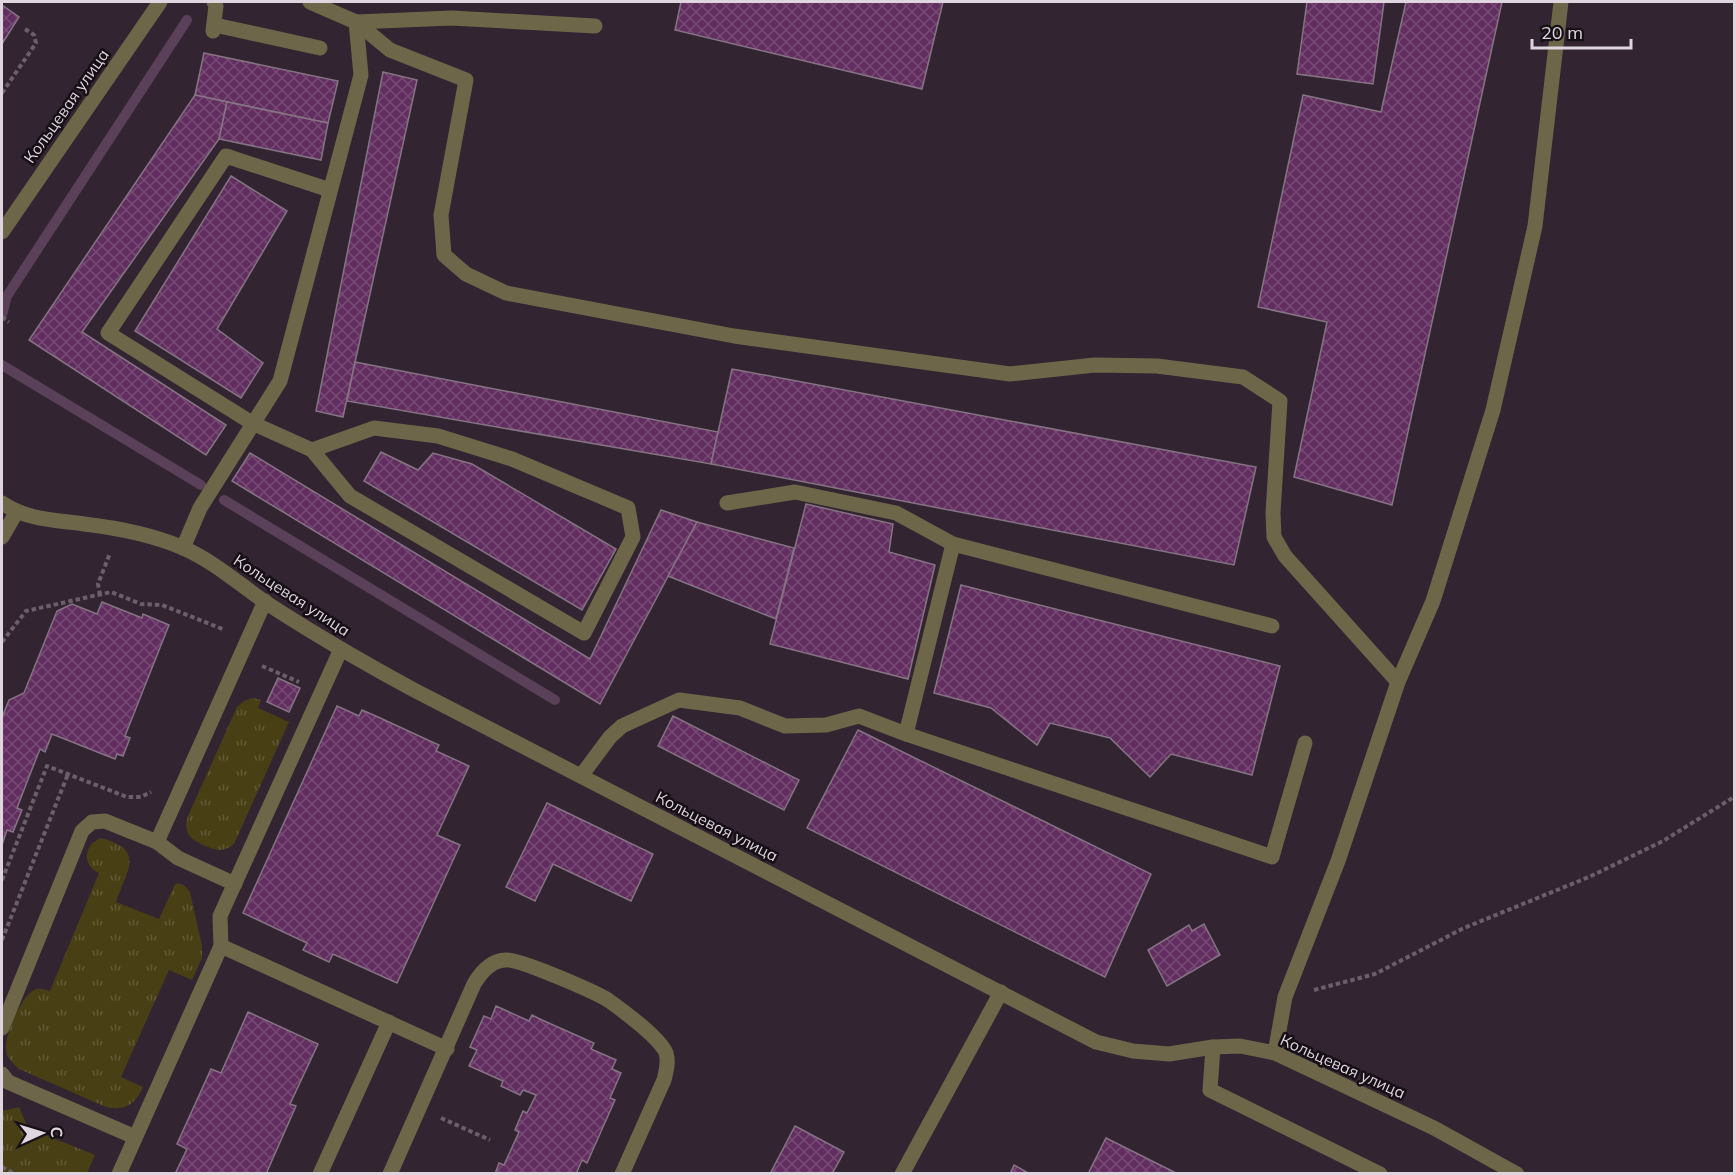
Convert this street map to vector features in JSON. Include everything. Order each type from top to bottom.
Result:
[{"type":"street","name":"Кольцевая улица","points":[[2,232],[160,2]]},
{"type":"street","points":[[214,2],[216,6],[214,28],[320,48]]},
{"type":"street","points":[[310,2],[356,22],[390,50],[466,80],[441,215],[444,255],[466,274],[506,293],[734,336],[1010,374],[1095,365],[1156,366],[1243,377],[1280,401],[1273,513],[1274,537],[1285,556],[1398,682]]},
{"type":"street","points":[[1275,1053],[1285,997],[1338,861],[1398,682],[1433,601],[1493,410],[1534,226],[1561,2]]},
{"type":"street","points":[[356,22],[452,18],[595,26]]},
{"type":"street","points":[[183,548],[200,508],[280,381],[361,75],[356,22]]},
{"type":"street","points":[[312,450],[374,428],[438,436],[512,459],[628,508],[633,537],[584,633],[350,496],[312,450],[252,423],[108,333],[226,156],[330,190]]},
{"type":"street","points":[[727,503],[795,492],[896,513],[953,544],[1272,626]]},
{"type":"street","name":"Кольцевая улица","points":[[2,504],[16,513],[46,520],[148,535],[183,548],[223,571],[264,601],[341,649],[414,690],[1096,1042],[1133,1051],[1168,1054],[1213,1047],[1240,1046],[1275,1053],[1434,1128],[1517,1173]]},
{"type":"street","points":[[2,537],[16,513]]},
{"type":"street","points":[[906,734],[953,544]]},
{"type":"street","points":[[157,842],[264,601]]},
{"type":"street","points":[[119,1173],[221,946],[220,916],[341,649]]},
{"type":"street","points":[[580,776],[621,726],[679,700],[740,708],[784,726],[826,724],[860,716],[906,734],[1272,857],[1305,743]]},
{"type":"street","points":[[2,1028],[82,831],[92,822],[105,821],[157,842],[178,858],[235,884]]},
{"type":"street","points":[[221,946],[447,1048]]},
{"type":"street","points":[[390,1173],[480,973],[491,964],[503,960],[514,960],[607,999],[660,1043],[667,1055],[664,1080],[622,1173]]},
{"type":"street","points":[[902,1173],[1001,992]]},
{"type":"street","points":[[320,1173],[388,1022]]},
{"type":"street","points":[[1213,1047],[1210,1090],[1380,1173]]},
{"type":"street","points":[[2,1074],[8,1082],[135,1137]]},
{"type":"path","points":[[2,93],[36,43],[34,35],[25,29]]},
{"type":"path","points":[[2,317],[9,322]]},
{"type":"path","points":[[100,595],[98,584],[112,546]]},
{"type":"path","points":[[2,642],[3,636],[26,610],[111,592],[141,604],[162,605],[248,639]]},
{"type":"path","points":[[219,640],[224,630]]},
{"type":"path","points":[[240,656],[321,692]]},
{"type":"path","points":[[2,880],[47,766],[128,797],[141,797],[152,791]]},
{"type":"path","points":[[2,940],[68,774]]},
{"type":"path","points":[[1285,997],[1376,974],[1464,928],[1589,877],[1663,841],[1734,797]]},
{"type":"path","points":[[2,925],[7,927]]},
{"type":"path","points":[[420,1108],[490,1140]]},
{"type":"path","points":[[2,1167],[15,1173]]},
{"type":"green space","points":[[253,698],[261,700],[258,708],[289,722],[234,844],[220,850],[212,849],[191,838],[186,828],[187,818],[237,707]]},
{"type":"green space","points":[[101,838],[124,848],[130,862],[116,902],[159,919],[175,884],[182,884],[190,892],[202,946],[202,958],[192,980],[169,970],[121,1077],[143,1087],[133,1102],[119,1108],[106,1107],[19,1069],[9,1058],[6,1050],[11,1025],[20,1006],[31,992],[37,989],[50,991],[99,873],[89,865],[87,855],[91,845]]},
{"type":"green space","points":[[19,1107],[28,1128],[95,1155],[87,1173],[2,1173],[2,1111]]},
{"type":"building","points":[[681,2],[943,2],[922,89],[675,30]]},
{"type":"building","points":[[1307,2],[1384,2],[1373,84],[1297,74]]},
{"type":"building","points":[[1406,2],[1502,2],[1392,505],[1294,477],[1327,322],[1258,307],[1303,95],[1381,112]]},
{"type":"building","points":[[2,5],[19,17],[2,44]]},
{"type":"building","points":[[204,53],[338,81],[328,123],[195,95]]},
{"type":"building","points":[[383,72],[417,80],[343,417],[316,411]]},
{"type":"building","points":[[195,95],[227,102],[219,139],[82,332],[226,425],[206,455],[29,340]]},
{"type":"building","points":[[227,102],[328,123],[321,160],[219,139]]},
{"type":"building","points":[[231,176],[287,211],[217,329],[263,363],[241,398],[135,331]]},
{"type":"building","points":[[355,362],[718,432],[711,464],[347,401]]},
{"type":"building","points":[[732,369],[1256,467],[1234,565],[711,464]]},
{"type":"building","points":[[381,452],[418,470],[433,453],[472,464],[616,549],[582,610],[364,481]]},
{"type":"building","points":[[250,453],[590,659],[661,510],[697,522],[600,704],[232,481]]},
{"type":"building","points":[[806,504],[893,524],[889,552],[935,565],[908,679],[770,644]]},
{"type":"building","points":[[697,522],[794,548],[776,619],[668,576]]},
{"type":"building","points":[[961,585],[1280,666],[1252,775],[1171,754],[1150,777],[1110,738],[1050,723],[1037,745],[991,708],[934,693]]},
{"type":"building","points":[[102,602],[142,618],[143,614],[169,625],[125,736],[130,738],[123,756],[117,754],[115,759],[52,734],[45,752],[40,749],[17,808],[22,810],[13,832],[7,830],[2,845],[2,714],[9,700],[24,693],[57,611],[72,604],[97,614]]},
{"type":"building","points":[[278,678],[300,688],[289,712],[267,702]]},
{"type":"building","points":[[337,706],[359,716],[362,710],[378,717],[439,745],[436,751],[469,766],[437,835],[460,845],[397,983],[333,954],[329,962],[303,950],[307,943],[243,913]]},
{"type":"building","points":[[673,716],[799,780],[784,810],[658,746]]},
{"type":"building","points":[[858,730],[1151,874],[1105,977],[807,828]]},
{"type":"building","points":[[547,803],[653,854],[631,901],[553,864],[535,901],[506,887]]},
{"type":"building","points":[[1204,924],[1220,955],[1167,986],[1148,950],[1189,925],[1192,931]]},
{"type":"building","points":[[496,1006],[529,1021],[532,1015],[594,1043],[591,1049],[616,1060],[612,1069],[621,1073],[610,1098],[615,1100],[587,1163],[582,1160],[576,1174],[495,1174],[499,1163],[504,1165],[519,1132],[515,1130],[523,1111],[527,1113],[536,1095],[523,1090],[520,1095],[501,1086],[503,1081],[469,1066],[477,1050],[470,1047],[484,1016],[491,1019]]},
{"type":"building","points":[[248,1012],[318,1044],[290,1104],[296,1106],[266,1174],[175,1174],[187,1149],[177,1144],[211,1069],[221,1073]]},
{"type":"building","points":[[795,1126],[844,1152],[832,1174],[770,1174]]},
{"type":"building","points":[[1106,1138],[1178,1174],[1088,1174]]},
{"type":"building","points":[[1014,1165],[1030,1174],[1010,1174]]},
{"type":"waterway","points":[[2,315],[7,296],[187,20]]},
{"type":"waterway","points":[[2,365],[201,485]]},
{"type":"waterway","points":[[224,500],[555,700]]}]
